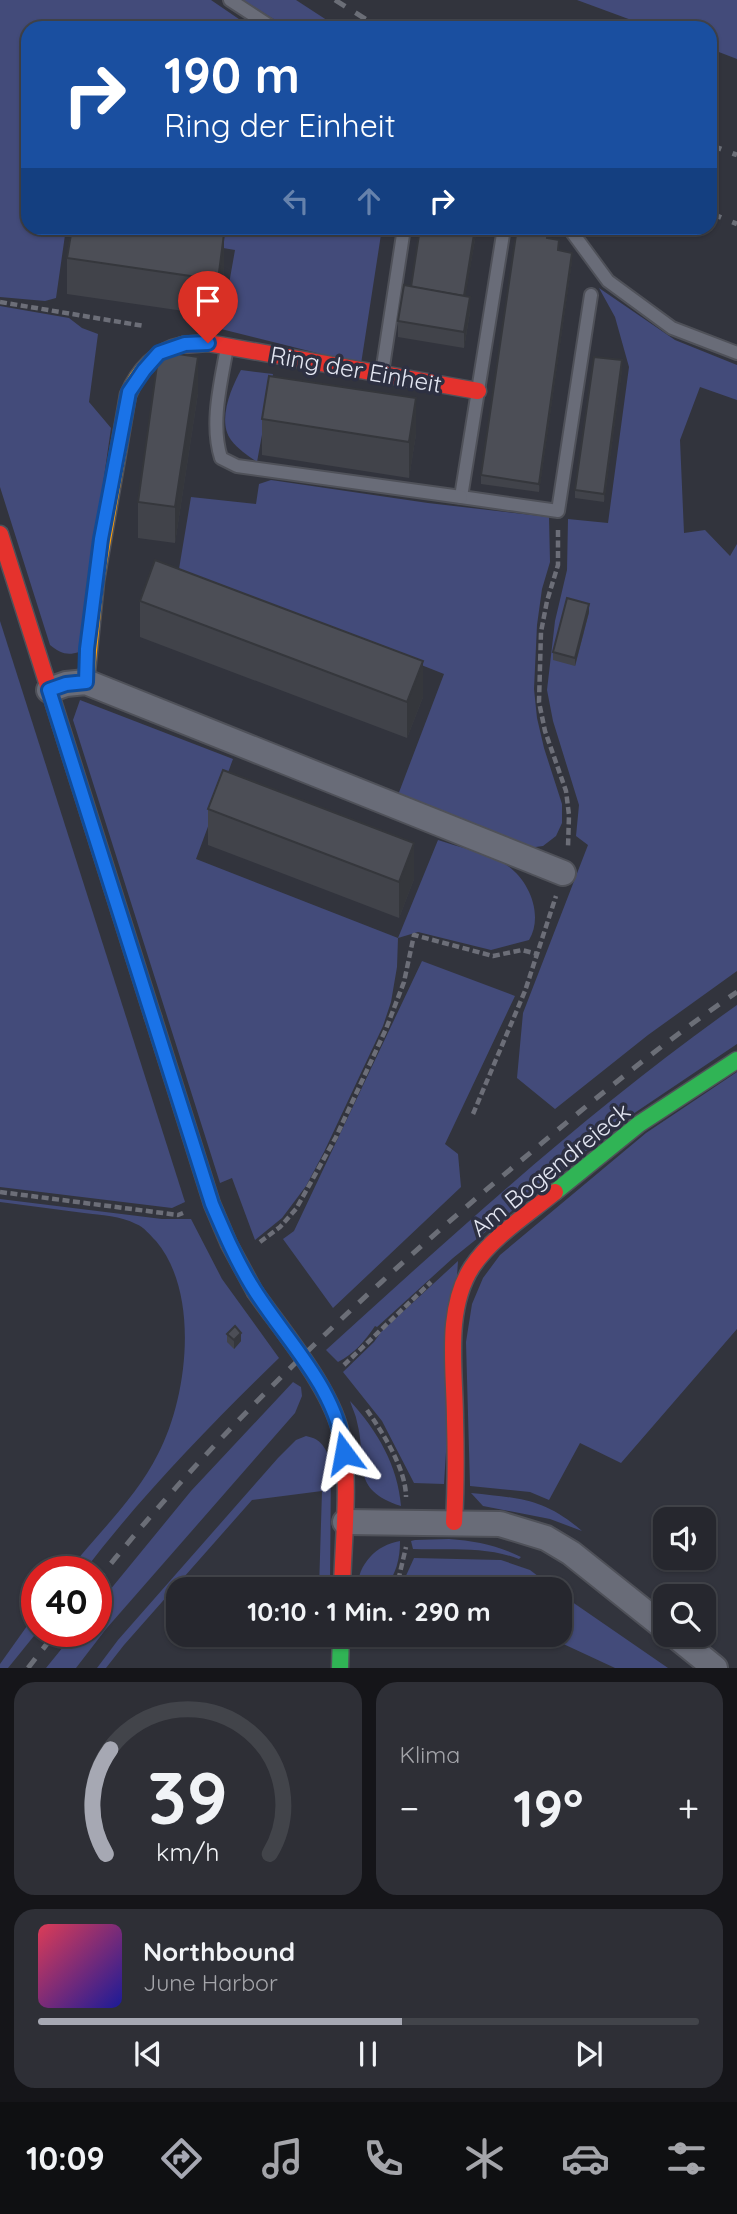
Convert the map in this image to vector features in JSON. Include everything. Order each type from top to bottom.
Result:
[{"type":"street","name":"Ring der Einheit","points":[[159,353],[185,344],[208,343],[478,391]]},
{"type":"street","points":[[86,682],[87,649],[101,539],[123,416],[129,392],[159,353]]},
{"type":"street","points":[[0,534],[212,1204],[252,1287],[314,1375],[335,1415],[342,1437],[345,1468],[343,1577]]},
{"type":"street","points":[[49,690],[66,684],[86,682],[563,873]]},
{"type":"street","name":"Am Bogendreieck","points":[[454,1522],[457,1477],[454,1342],[456,1318],[464,1281],[476,1260],[639,1124],[737,1060]]},
{"type":"street","points":[[345,1522],[500,1524],[546,1538],[571,1553],[653,1618]]},
{"type":"street","points":[[340,1668],[341,1647]]},
{"type":"street","points":[[689,1647],[715,1668]]},
{"type":"lane","points":[[230,0],[262,21]]},
{"type":"lane","points":[[382,374],[403,235]]},
{"type":"lane","points":[[461,497],[503,235]]},
{"type":"lane","points":[[574,235],[608,281],[672,328],[737,353]]},
{"type":"lane","points":[[227,347],[216,421],[216,442],[221,458],[237,466],[558,511],[590,295]]},
{"type":"path","points":[[0,302],[161,329],[159,353]]},
{"type":"path","points":[[473,1114],[525,991],[563,873],[568,847],[569,815],[566,791],[545,731],[539,702],[541,632],[558,565],[558,511]]},
{"type":"path","points":[[234,1254],[258,1244],[280,1227],[296,1209],[314,1179],[391,1017],[404,982],[414,934],[493,956],[522,950],[537,954]]},
{"type":"path","points":[[0,1192],[178,1215],[212,1204]]},
{"type":"path","points":[[335,1373],[437,1277]]},
{"type":"path","points":[[361,1403],[381,1430],[406,1485],[405,1555],[399,1577]]},
{"type":"shaded area","points":[[0,0],[211,0],[242,21],[21,21],[21,235],[65,235],[56,298],[45,301],[0,297]]},
{"type":"shaded area","points":[[243,0],[296,0],[328,21],[277,21]]},
{"type":"shaded area","points":[[577,0],[737,0],[737,59],[717,51],[717,21],[634,21]]},
{"type":"shaded area","points":[[146,235],[381,235],[361,364],[221,329],[235,250]]},
{"type":"shaded area","points":[[599,288],[675,340],[737,365],[737,400],[700,387],[680,440],[684,533],[705,530],[730,556],[737,544],[737,971],[648,1035],[555,1109],[517,1078],[523,1013],[588,845],[576,836],[579,805],[553,721],[547,690],[555,621],[567,570],[568,519],[608,523],[629,367],[615,317]]},
{"type":"shaded area","points":[[0,306],[69,318],[82,328],[98,334],[89,402],[111,428],[79,652],[71,654],[50,645],[0,487]]},
{"type":"shaded area","points":[[241,370],[273,374],[257,462],[231,440],[225,424],[227,405]]},
{"type":"shaded area","points":[[271,480],[549,517],[550,562],[542,589],[537,625],[534,689],[544,748],[562,804],[562,823],[556,836],[543,846],[528,848],[398,795],[444,674],[179,569],[191,497],[256,504],[259,484]]},
{"type":"shaded area","points":[[0,621],[185,1202],[172,1208],[0,1187]]},
{"type":"shaded area","points":[[80,700],[233,759],[196,859],[398,938],[397,967],[391,1002],[383,1026],[324,1152],[306,1186],[282,1218],[255,1240],[232,1178],[220,1183],[73,720]]},
{"type":"shaded area","points":[[438,840],[481,853],[505,864],[521,879],[532,898],[535,920],[529,940],[491,950],[418,932],[398,938]]},
{"type":"shaded area","points":[[422,961],[515,996],[445,1144],[458,1154],[461,1187],[333,1308],[283,1239],[294,1231]]},
{"type":"shaded area","points":[[737,1005],[737,1044],[630,1116],[453,1258],[375,1326],[349,1355],[338,1362],[326,1350],[476,1215],[578,1128],[683,1044]]},
{"type":"shaded area","points":[[737,1072],[737,1329],[621,1463],[580,1443],[549,1500],[530,1492],[470,1486],[466,1342],[472,1304],[483,1278],[500,1255],[646,1133]]},
{"type":"shaded area","points":[[0,1199],[162,1219],[191,1219],[222,1279],[279,1358],[177,1461],[96,1556],[81,1556],[139,1486],[158,1454],[177,1404],[185,1346],[179,1288],[170,1263],[156,1241],[139,1225],[111,1216],[0,1202]]},
{"type":"shaded area","points":[[458,1261],[444,1484],[414,1483],[382,1421],[343,1372],[381,1332]]},
{"type":"shaded area","points":[[293,1382],[301,1387],[302,1396],[295,1413],[112,1622],[112,1587],[191,1491]]},
{"type":"shaded area","points":[[350,1401],[377,1436],[391,1463],[401,1506],[374,1492],[367,1483],[360,1437]]},
{"type":"shaded area","points":[[311,1437],[325,1448],[331,1461],[330,1577],[319,1577],[322,1491],[252,1500],[184,1577],[173,1577],[278,1458],[296,1440]]},
{"type":"shaded area","points":[[471,1493],[517,1499],[543,1506],[582,1531],[550,1519],[483,1506]]},
{"type":"shaded area","points":[[449,1539],[486,1544],[521,1557],[519,1559],[480,1550],[413,1549],[411,1541]]},
{"type":"shaded area","points":[[400,1541],[397,1566],[392,1577],[359,1577],[370,1557],[391,1543]]},
{"type":"shaded area","points":[[414,1558],[501,1560],[530,1570],[539,1577],[405,1577]]},
{"type":"shaded area","points":[[166,1585],[166,1597],[106,1668],[97,1668]]},
{"type":"shaded area","points":[[572,1601],[668,1668],[615,1668],[570,1647],[572,1647]]},
{"type":"shaded area","points":[[21,1634],[21,1647],[25,1647],[8,1668],[0,1668],[0,1664]]},
{"type":"shaded area","points":[[63,1647],[92,1647],[76,1668],[46,1668]]},
{"type":"building","points":[[71,235],[224,235],[218,280],[67,258]]},
{"type":"building","points":[[419,235],[474,235],[464,296],[411,287]]},
{"type":"building","points":[[516,235],[547,235],[547,238],[559,240],[558,250],[572,253],[539,484],[481,475]]},
{"type":"building","points":[[404,285],[470,297],[464,332],[398,321]]},
{"type":"building","points":[[159,351],[198,357],[175,507],[138,502]]},
{"type":"building","points":[[594,357],[622,360],[604,494],[575,490]]},
{"type":"building","points":[[269,376],[416,398],[409,442],[262,419]]},
{"type":"building","points":[[155,560],[423,661],[407,702],[140,601]]},
{"type":"building","points":[[567,598],[589,604],[575,658],[553,652]]},
{"type":"building","points":[[223,770],[414,843],[399,882],[208,809]]},
{"type":"building","points":[[235,1326],[241,1333],[234,1340],[227,1334]]},
{"type":"railway","points":[[335,0],[369,21]]},
{"type":"railway","points":[[717,148],[737,155]]},
{"type":"railway","points":[[717,216],[737,224]]},
{"type":"railway","points":[[112,1563],[191,1470],[242,1417],[401,1264],[567,1122],[651,1055],[737,992]]},
{"type":"railway","points":[[28,1668],[44,1647]]},
{"type":"traffic: fast","points":[[555,1192],[639,1124],[737,1060]]},
{"type":"traffic: fast","points":[[340,1668],[341,1647]]},
{"type":"traffic: slow","points":[[86,682],[96,581],[128,395],[137,378],[150,363],[165,352],[183,345]]},
{"type":"traffic: slow","points":[[153,1017],[212,1204],[229,1244],[255,1292]]},
{"type":"traffic: jam","points":[[183,345],[208,343],[478,391]]},
{"type":"traffic: jam","points":[[0,534],[153,1017]]},
{"type":"traffic: jam","points":[[454,1522],[456,1458],[453,1341],[454,1321],[463,1284],[480,1256],[500,1236],[555,1192]]},
{"type":"traffic: jam","points":[[255,1292],[306,1362],[329,1401],[337,1421],[346,1475],[342,1577]]},
{"type":"route","points":[[208,343],[185,344],[159,353],[129,392],[101,539],[87,649],[86,682],[66,684],[49,690],[212,1204],[252,1287],[314,1375],[335,1415],[344,1453]]}]
